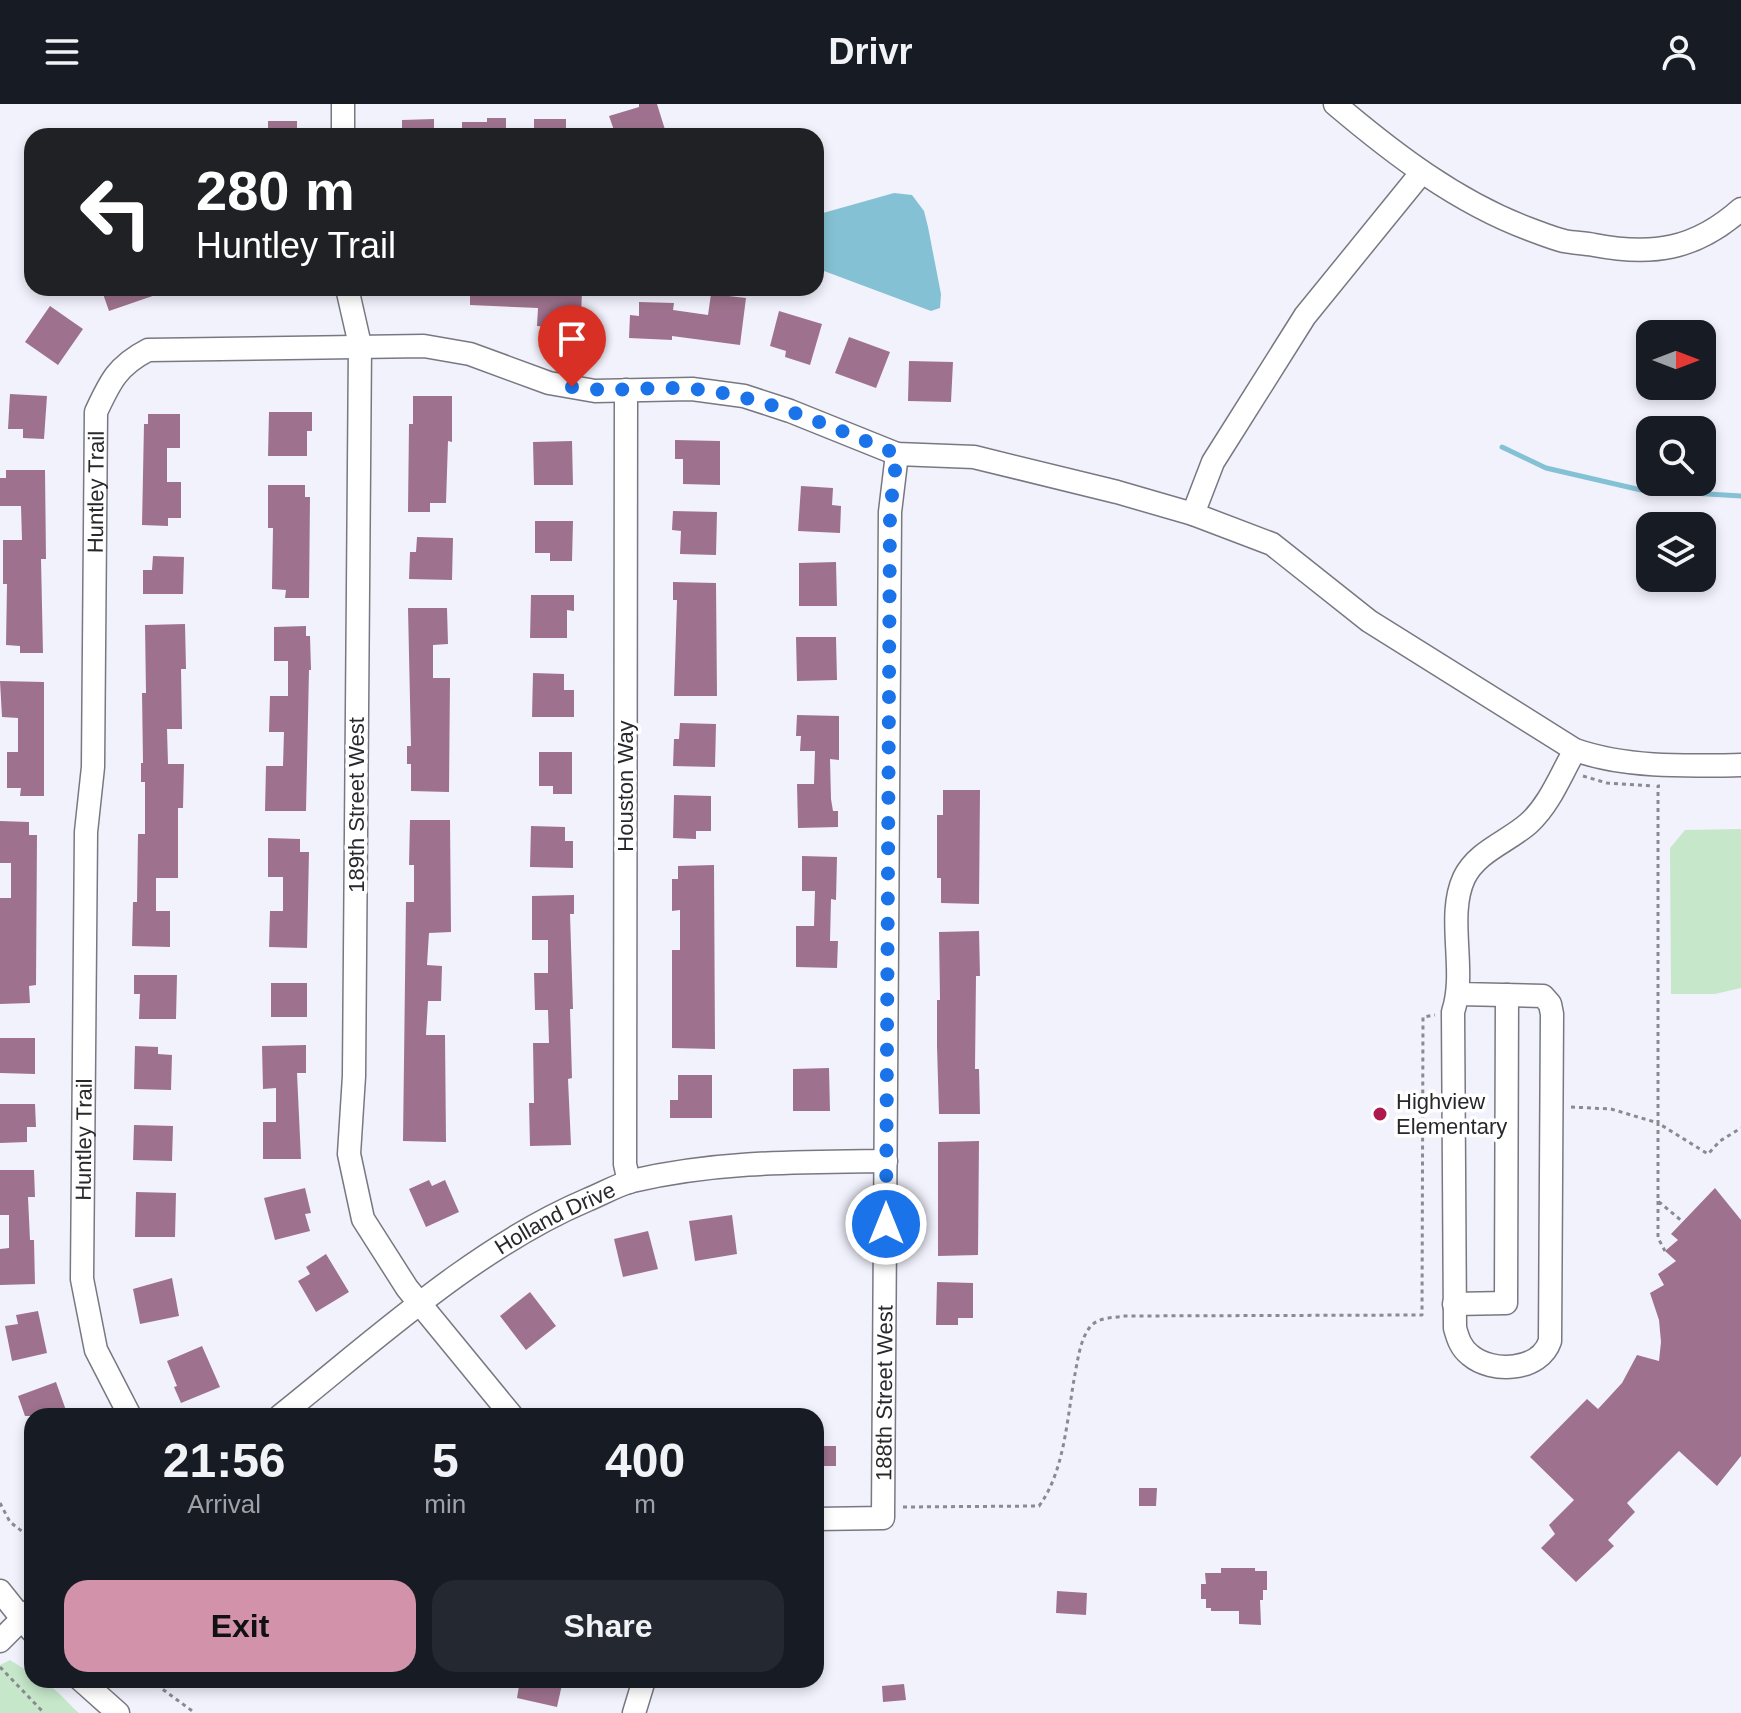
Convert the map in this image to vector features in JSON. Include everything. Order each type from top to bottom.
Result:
[{"type":"street","points":[[343,104],[343,128]]},
{"type":"street","points":[[1335,104],[1422,172],[1480,208],[1561,241],[1643,252],[1687,242],[1710,231],[1741,209]]},
{"type":"street","points":[[1193,514],[1213,462],[1305,316],[1422,172]]},
{"type":"street","name":"189th Street West","points":[[349,296],[360,345],[354,1076],[349,1154],[363,1219],[421,1304],[506,1408]]},
{"type":"street","name":"Huntley Trail","points":[[126,1408],[96,1350],[82,1279],[86,832],[93,767],[96,412],[112,379],[130,360],[148,350],[424,346],[470,354],[549,383],[595,391],[692,389],[744,396],[897,454],[974,457],[1193,514],[1272,544],[1369,621],[1569,760],[1591,756],[1641,764],[1741,765]]},
{"type":"street","name":"Houston Way","points":[[626,390],[625,1164],[629,1182]]},
{"type":"street","name":"188th Street West","points":[[883,1513],[890,512],[897,454]]},
{"type":"street","points":[[1459,994],[1543,996],[1550,1004],[1552,1014],[1551,1329],[1547,1350],[1535,1362],[1524,1365],[1502,1366],[1480,1362],[1463,1349],[1455,1328],[1453,1012],[1459,994],[1458,906],[1463,880],[1471,866],[1539,813],[1569,760]]},
{"type":"street","points":[[1454,1304],[1506,1303],[1507,995]]},
{"type":"street","name":"Holland Drive","points":[[290,1408],[488,1255],[548,1217],[629,1182],[722,1165],[786,1161],[886,1161]]},
{"type":"street","points":[[824,1518],[883,1513]]},
{"type":"street","points":[[0,1591],[24,1616]]},
{"type":"street","points":[[0,1641],[24,1623]]},
{"type":"street","points":[[90,1688],[118,1713]]},
{"type":"street","points":[[634,1713],[642,1688]]},
{"type":"path","points":[[1569,760],[1607,783],[1672,786]]},
{"type":"path","points":[[1658,786],[1658,1238],[1665,1251]]},
{"type":"path","points":[[883,1513],[1039,1506],[1050,1491],[1058,1462],[1080,1350],[1090,1326],[1102,1319],[1125,1316],[1422,1315],[1423,1017],[1439,1015]]},
{"type":"path","points":[[1552,1107],[1611,1109],[1658,1123],[1708,1154],[1720,1141],[1741,1128]]},
{"type":"path","points":[[1658,1201],[1683,1222]]},
{"type":"path","points":[[0,1503],[10,1522],[24,1533]]},
{"type":"path","points":[[0,1667],[44,1713]]},
{"type":"path","points":[[161,1688],[195,1713]]},
{"type":"green space","points":[[1741,829],[1741,988],[1715,994],[1671,994],[1670,848],[1685,830]]},
{"type":"green space","points":[[10,1660],[24,1669],[24,1688],[53,1688],[79,1713],[0,1713],[0,1665]]},
{"type":"water","points":[[894,193],[912,195],[924,211],[928,227],[941,294],[940,308],[931,311],[824,271],[824,213]]},
{"type":"building","points":[[639,104],[657,104],[664,128],[613,128],[609,116],[639,107]]},
{"type":"building","points":[[487,118],[506,118],[506,128],[462,128],[462,122],[487,122]]},
{"type":"building","points":[[434,119],[434,128],[402,128],[402,120]]},
{"type":"building","points":[[534,119],[566,119],[566,128],[534,128]]},
{"type":"building","points":[[268,121],[297,121],[297,128],[268,128]]},
{"type":"building","points":[[104,296],[153,296],[109,311]]},
{"type":"building","points":[[470,296],[582,296],[580,335],[548,333],[549,327],[537,326],[538,308],[470,305]]},
{"type":"building","points":[[711,296],[746,298],[740,345],[672,336],[672,340],[629,338],[630,315],[639,316],[639,302],[674,303],[673,310],[708,315]]},
{"type":"building","points":[[50,306],[83,329],[58,365],[25,342]]},
{"type":"building","points":[[779,311],[822,324],[810,365],[785,357],[786,351],[770,346]]},
{"type":"building","points":[[849,337],[890,352],[876,388],[835,373]]},
{"type":"building","points":[[909,361],[953,362],[951,402],[908,401]]},
{"type":"building","points":[[10,394],[47,396],[44,439],[23,438],[23,429],[8,429]]},
{"type":"building","points":[[413,396],[452,396],[452,442],[448,441],[446,503],[430,503],[430,512],[408,512],[409,424],[413,424]]},
{"type":"building","points":[[269,412],[312,412],[312,431],[307,431],[307,456],[268,456]]},
{"type":"building","points":[[148,414],[180,414],[180,448],[167,448],[167,482],[181,482],[181,518],[168,518],[168,526],[142,525],[144,424],[148,424]]},
{"type":"building","points":[[675,440],[720,441],[720,485],[683,484],[683,459],[675,459]]},
{"type":"building","points":[[572,441],[573,485],[534,485],[533,442]]},
{"type":"building","points":[[6,470],[45,470],[46,559],[41,559],[43,653],[20,653],[20,646],[6,645],[7,584],[3,584],[3,540],[22,540],[21,506],[0,506],[0,478],[6,478]]},
{"type":"building","points":[[268,485],[305,485],[305,497],[310,497],[309,598],[285,598],[286,590],[272,589],[273,528],[268,528]]},
{"type":"building","points":[[801,486],[833,488],[832,505],[841,506],[840,533],[798,531]]},
{"type":"building","points":[[673,511],[717,512],[716,555],[680,554],[681,531],[672,530]]},
{"type":"building","points":[[535,521],[573,521],[572,561],[550,561],[550,553],[535,553]]},
{"type":"building","points":[[417,537],[453,538],[452,580],[409,579],[410,552],[416,552]]},
{"type":"building","points":[[153,556],[184,557],[183,594],[143,594],[143,570],[152,570]]},
{"type":"building","points":[[836,562],[837,606],[799,606],[799,563]]},
{"type":"building","points":[[673,582],[716,583],[717,696],[674,696],[677,600],[673,600]]},
{"type":"building","points":[[531,595],[574,595],[574,611],[567,610],[567,638],[530,638]]},
{"type":"building","points":[[408,608],[447,608],[448,644],[433,645],[433,678],[450,678],[449,792],[411,791],[411,764],[407,764],[407,746],[411,746]]},
{"type":"building","points":[[185,624],[186,669],[181,669],[182,729],[167,729],[168,764],[184,764],[183,808],[178,808],[178,878],[156,878],[156,911],[170,911],[170,947],[132,946],[133,902],[137,902],[138,834],[145,834],[145,782],[141,782],[141,763],[142,693],[146,693],[145,625]]},
{"type":"building","points":[[306,626],[306,636],[310,636],[311,670],[306,811],[265,811],[266,766],[283,766],[284,732],[269,732],[270,696],[288,696],[288,661],[274,661],[274,627]]},
{"type":"building","points":[[796,637],[836,637],[837,680],[797,681]]},
{"type":"building","points":[[533,673],[564,674],[564,690],[574,690],[574,717],[532,717]]},
{"type":"building","points":[[0,681],[44,682],[44,796],[20,796],[21,788],[7,788],[7,752],[18,752],[18,718],[2,717]]},
{"type":"building","points":[[797,715],[839,716],[839,760],[830,759],[831,799],[833,811],[838,811],[838,827],[798,828],[797,784],[814,784],[815,751],[800,751],[801,736],[796,736]]},
{"type":"building","points":[[680,723],[716,724],[715,767],[673,766],[674,739],[679,739]]},
{"type":"building","points":[[539,752],[572,752],[572,794],[553,794],[553,786],[539,786]]},
{"type":"building","points":[[943,790],[980,790],[979,904],[941,903],[941,878],[937,878],[937,815],[943,815]]},
{"type":"building","points":[[674,795],[711,796],[711,831],[696,831],[696,839],[673,838]]},
{"type":"building","points":[[410,820],[450,820],[451,932],[429,933],[427,965],[442,966],[441,1001],[428,1001],[426,1035],[445,1035],[446,1142],[403,1141],[406,902],[414,902],[414,865],[409,865]]},
{"type":"building","points":[[0,821],[29,822],[29,835],[37,835],[36,985],[29,986],[30,1003],[0,1004],[0,898],[11,898],[11,863],[0,863]]},
{"type":"building","points":[[531,826],[565,827],[565,841],[573,841],[573,868],[530,867]]},
{"type":"building","points":[[268,838],[300,839],[300,852],[309,852],[307,948],[269,947],[270,911],[283,911],[283,877],[268,877]]},
{"type":"building","points":[[802,856],[837,857],[836,900],[831,899],[830,941],[838,941],[837,968],[796,967],[796,926],[814,926],[815,891],[802,891]]},
{"type":"building","points":[[714,865],[715,1049],[672,1048],[672,950],[680,950],[680,910],[672,911],[672,879],[678,879],[678,866]]},
{"type":"building","points":[[574,895],[574,914],[570,914],[572,1078],[568,1079],[571,1145],[530,1146],[529,1103],[534,1103],[533,1043],[549,1043],[548,1010],[535,1010],[534,973],[548,973],[548,940],[532,940],[532,896]]},
{"type":"building","points":[[979,931],[975,1069],[979,1069],[980,1114],[939,1114],[939,932]]},
{"type":"building","points":[[134,975],[177,975],[176,1019],[139,1019],[140,994],[134,994]]},
{"type":"building","points":[[271,983],[307,983],[307,1017],[271,1017]]},
{"type":"building","points":[[0,1038],[35,1038],[35,1074],[0,1073]]},
{"type":"building","points":[[306,1045],[306,1073],[297,1073],[301,1159],[263,1159],[263,1122],[276,1122],[276,1088],[263,1089],[262,1046]]},
{"type":"building","points":[[135,1046],[158,1047],[158,1054],[172,1055],[171,1090],[134,1089]]},
{"type":"building","points":[[829,1068],[830,1111],[793,1111],[793,1069]]},
{"type":"building","points":[[678,1075],[712,1075],[712,1118],[670,1118],[670,1100],[678,1100]]},
{"type":"building","points":[[0,1104],[35,1104],[36,1127],[27,1127],[27,1142],[0,1143]]},
{"type":"building","points":[[134,1125],[173,1126],[172,1161],[133,1160]]},
{"type":"building","points":[[979,1141],[978,1255],[938,1256],[938,1142]]},
{"type":"building","points":[[0,1170],[34,1170],[35,1197],[28,1197],[30,1240],[34,1240],[35,1284],[0,1285],[0,1249],[9,1248],[9,1215],[0,1215]]},
{"type":"building","points":[[429,1180],[432,1186],[445,1180],[459,1212],[426,1227],[409,1189]]},
{"type":"building","points":[[305,1188],[311,1213],[305,1214],[310,1231],[275,1240],[264,1198]]},
{"type":"building","points":[[1715,1188],[1741,1220],[1741,1456],[1717,1486],[1679,1451],[1627,1503],[1635,1512],[1608,1540],[1614,1546],[1576,1582],[1541,1548],[1555,1534],[1549,1525],[1574,1500],[1530,1457],[1587,1399],[1598,1409],[1622,1383],[1637,1355],[1659,1361],[1659,1320],[1650,1293],[1664,1285],[1658,1274],[1676,1261],[1665,1251],[1678,1240],[1671,1234]]},
{"type":"building","points":[[136,1192],[176,1193],[175,1237],[135,1237]]},
{"type":"building","points":[[732,1215],[737,1254],[695,1261],[689,1221]]},
{"type":"building","points":[[648,1231],[658,1269],[623,1277],[614,1239]]},
{"type":"building","points":[[326,1254],[349,1292],[316,1312],[298,1281],[310,1274],[306,1267]]},
{"type":"building","points":[[172,1278],[179,1316],[140,1324],[133,1289]]},
{"type":"building","points":[[937,1282],[973,1283],[973,1318],[958,1318],[958,1325],[936,1325]]},
{"type":"building","points":[[530,1292],[556,1326],[526,1350],[500,1316]]},
{"type":"building","points":[[38,1311],[47,1353],[12,1361],[5,1326],[18,1324],[16,1315]]},
{"type":"building","points":[[202,1346],[220,1387],[181,1403],[167,1361]]},
{"type":"building","points":[[56,1382],[65,1408],[24,1408],[24,1413],[18,1396]]},
{"type":"building","points":[[824,1446],[836,1446],[836,1466],[824,1466]]},
{"type":"building","points":[[1139,1488],[1157,1488],[1156,1506],[1139,1506]]},
{"type":"building","points":[[1221,1568],[1267,1571],[1267,1590],[1263,1590],[1263,1600],[1260,1600],[1261,1625],[1239,1624],[1239,1611],[1211,1611],[1211,1608],[1206,1608],[1206,1599],[1201,1599],[1201,1584],[1206,1584],[1205,1573],[1221,1573]]},
{"type":"building","points":[[1057,1591],[1087,1593],[1086,1615],[1056,1613]]},
{"type":"building","points":[[904,1684],[906,1700],[883,1702],[882,1686]]},
{"type":"building","points":[[519,1688],[561,1688],[557,1707],[517,1698]]},
{"type":"waterway","points":[[1502,447],[1546,468],[1641,490],[1741,496]]},
{"type":"place","name":"Highview Elementary","points":[[1380,1114]]},
{"type":"route","points":[[572,387],[595,391],[692,389],[744,396],[897,454],[890,512],[886,1224]]}]
